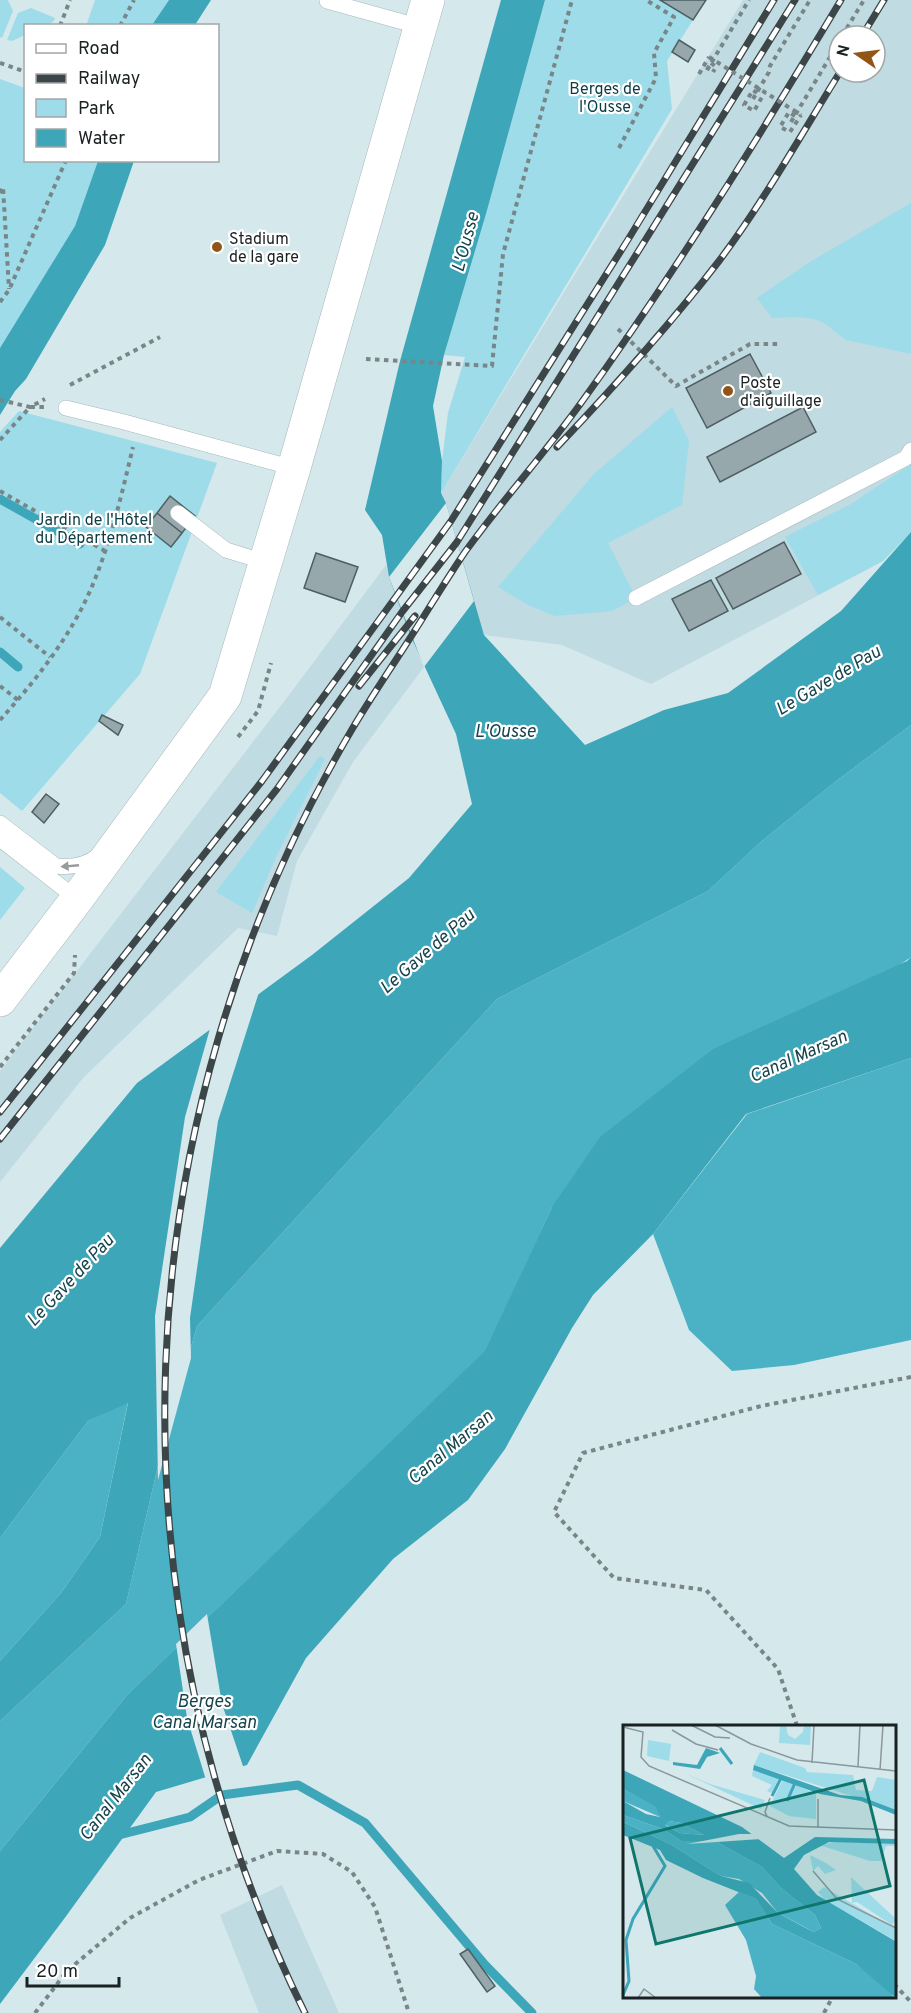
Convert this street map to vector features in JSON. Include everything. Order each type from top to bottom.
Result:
[{"type":"main road","points":[[0,1000],[77,899],[225,696],[294,468],[424,13]]},
{"type":"lane","points":[[327,1],[424,13]]},
{"type":"lane","points":[[66,408],[138,425],[294,468]]},
{"type":"lane","points":[[636,598],[906,458],[911,450]]},
{"type":"lane","points":[[178,513],[226,550],[265,562]]},
{"type":"lane","points":[[0,823],[56,866],[68,868],[85,864],[119,839]]},
{"type":"lane","points":[[0,839],[77,899]]},
{"type":"path","points":[[61,24],[70,0]]},
{"type":"path","points":[[121,24],[134,0]]},
{"type":"path","points":[[367,359],[492,366],[502,254],[572,0]]},
{"type":"path","points":[[619,148],[656,78],[654,52],[674,17],[646,0]]},
{"type":"path","points":[[707,70],[749,0]]},
{"type":"path","points":[[753,99],[810,0]]},
{"type":"path","points":[[849,24],[864,0]]},
{"type":"path","points":[[699,74],[709,57],[758,91]]},
{"type":"path","points":[[712,61],[716,67],[713,72]]},
{"type":"path","points":[[790,122],[827,62]]},
{"type":"path","points":[[0,63],[24,71]]},
{"type":"path","points":[[765,92],[754,111],[744,105],[753,90],[765,92],[796,114],[801,115],[790,132],[780,127],[789,112],[796,114]]},
{"type":"path","points":[[0,302],[9,290],[65,162]]},
{"type":"path","points":[[0,193],[3,187],[9,290]]},
{"type":"path","points":[[618,329],[676,386],[750,344],[780,344]]},
{"type":"path","points":[[69,386],[160,337]]},
{"type":"path","points":[[0,440],[30,407],[49,396]]},
{"type":"path","points":[[0,400],[30,407],[66,408]]},
{"type":"path","points":[[0,720],[18,700],[64,638],[92,585],[105,551],[138,425]]},
{"type":"path","points":[[0,491],[105,551]]},
{"type":"path","points":[[0,618],[51,657]]},
{"type":"path","points":[[0,686],[18,700]]},
{"type":"path","points":[[797,1725],[778,1670],[706,1590],[614,1578],[554,1512],[583,1453],[761,1406],[911,1377]]},
{"type":"path","points":[[35,2013],[67,1971],[130,1918],[199,1880],[276,1851],[323,1854],[352,1872],[375,1907],[409,2013]]},
{"type":"path","points":[[896,1986],[911,2002]]},
{"type":"path","points":[[824,2013],[831,1998]]},
{"type":"shaded area","points":[[743,0],[911,0],[911,532],[883,561],[651,684],[562,645],[484,635],[441,493]]},
{"type":"shaded area","points":[[386,565],[424,667],[353,762],[297,861],[277,936],[238,928],[83,1078],[0,1182],[0,1071]]},
{"type":"shaded area","points":[[911,725],[911,957],[552,1207],[486,1351],[128,1694],[0,1851],[0,1721],[126,1604],[160,1457],[197,1326],[497,999],[708,891],[763,840]]},
{"type":"shaded area","points":[[911,1058],[911,1340],[794,1365],[732,1371],[689,1330],[653,1234],[747,1114]]},
{"type":"shaded area","points":[[128,1402],[100,1537],[61,1593],[0,1661],[0,1538],[88,1421]]},
{"type":"shaded area","points":[[282,1885],[339,2013],[259,2013],[220,1915]]},
{"type":"green space","points":[[0,0],[8,0],[13,11],[2,38],[0,37]]},
{"type":"green space","points":[[95,0],[169,0],[153,24],[87,24]]},
{"type":"green space","name":"Berges de l'Ousse","points":[[545,0],[660,0],[693,20],[667,61],[672,109],[441,493],[448,413],[465,357],[444,355],[486,214]]},
{"type":"green space","points":[[31,8],[55,18],[48,24],[24,24],[24,35],[12,41],[7,40],[18,13]]},
{"type":"green space","points":[[0,79],[24,88],[24,162],[98,162],[75,226],[0,348]]},
{"type":"green space","points":[[911,203],[911,354],[846,340],[824,323],[814,319],[772,318],[757,298],[808,263]]},
{"type":"green space","points":[[672,407],[689,441],[682,505],[608,543],[636,598],[612,611],[555,616],[528,605],[498,587],[593,475]]},
{"type":"green space","name":"Jardin de l'Hôtel du Département","points":[[19,411],[217,463],[140,674],[22,811],[0,793],[0,432]]},
{"type":"green space","points":[[911,464],[911,532],[883,561],[818,595],[785,537],[851,504]]},
{"type":"green space","points":[[320,756],[325,759],[277,855],[252,913],[216,892]]},
{"type":"green space","points":[[0,867],[25,888],[0,920]]},
{"type":"water","points":[[169,0],[211,0],[196,24],[153,24]]},
{"type":"water","points":[[501,0],[545,0],[486,214],[444,355],[433,406],[442,461],[441,493],[446,503],[484,635],[585,745],[664,710],[728,693],[841,611],[911,532],[911,725],[763,840],[708,891],[497,999],[197,1326],[160,1457],[126,1604],[0,1721],[0,1661],[61,1593],[100,1537],[128,1403],[88,1421],[0,1538],[0,1248],[137,1083],[312,955],[409,878],[472,804],[456,734],[411,637],[389,577],[382,535],[365,510],[400,361]]},
{"type":"water","points":[[98,162],[134,162],[105,245],[26,379],[15,391],[0,415],[0,348],[75,226]]},
{"type":"water","name":"Berges Canal Marsan","points":[[911,957],[911,1058],[746,1114],[653,1234],[593,1295],[572,1328],[505,1449],[468,1500],[393,1559],[306,1658],[247,1765],[156,1792],[0,2004],[0,1851],[128,1694],[485,1351],[552,1207],[600,1137],[713,1049],[907,961]]},
{"type":"pier","points":[[446,503],[474,601],[424,667],[389,577]]},
{"type":"pier","points":[[260,989],[218,1121],[190,1318],[191,1358],[158,1480],[155,1316],[185,1117],[211,1025]]},
{"type":"pier","points":[[207,1614],[222,1704],[244,1769],[206,1780],[187,1718],[176,1644]]},
{"type":"building","points":[[660,0],[706,0],[693,20]]},
{"type":"building","points":[[679,40],[695,50],[688,62],[672,52]]},
{"type":"building","name":"Poste d'aiguillage","points":[[750,354],[771,393],[707,428],[686,388]]},
{"type":"building","points":[[803,407],[816,432],[720,482],[707,457]]},
{"type":"building","points":[[170,496],[195,516],[182,533],[157,513]]},
{"type":"building","points":[[157,513],[182,533],[171,547],[146,527]]},
{"type":"building","points":[[784,542],[801,574],[733,609],[716,578]]},
{"type":"building","points":[[316,553],[358,567],[345,602],[304,588]]},
{"type":"building","points":[[711,580],[728,611],[689,631],[672,599]]},
{"type":"building","points":[[102,715],[123,725],[118,735],[99,721]]},
{"type":"building","points":[[46,794],[59,804],[44,823],[32,812]]},
{"type":"building","points":[[468,1949],[495,1986],[487,1992],[460,1954]]},
{"type":"waterway","points":[[0,499],[80,544]]},
{"type":"waterway","points":[[0,652],[18,667]]},
{"type":"waterway","points":[[115,1836],[190,1817],[222,1795],[298,1785],[365,1823],[485,1965],[532,2013]]},
{"type":"railway","points":[[0,1112],[262,781],[451,521],[629,238],[774,0]]},
{"type":"railway","points":[[0,1139],[277,789],[402,612],[457,542],[795,0]]},
{"type":"railway","points":[[305,2013],[240,1857],[194,1695],[170,1531],[166,1366],[182,1201],[218,1040],[274,882],[357,720],[465,552],[567,422],[650,304],[747,153],[841,0]]},
{"type":"railway","points":[[869,24],[884,0]]},
{"type":"railway","points":[[557,447],[641,356],[719,261],[767,191],[833,84]]},
{"type":"railway","points":[[359,686],[415,616]]},
{"type":"place","name":"Stadium de la gare","points":[[217,247]]},
{"type":"place","name":"Poste d'aiguillage","points":[[728,391]]},
{"type":"water label","name":"L'Ousse","points":[[465,242]]},
{"type":"water label","name":"Le Gave de Pau","points":[[828,680]]},
{"type":"water label","name":"L'Ousse","points":[[505,731]]},
{"type":"water label","name":"Le Gave de Pau","points":[[427,951]]},
{"type":"water label","name":"Canal Marsan","points":[[798,1056]]},
{"type":"water label","name":"Le Gave de Pau","points":[[70,1280]]},
{"type":"water label","name":"Canal Marsan","points":[[450,1447]]},
{"type":"water label","name":"Canal Marsan","points":[[115,1797]]}]
